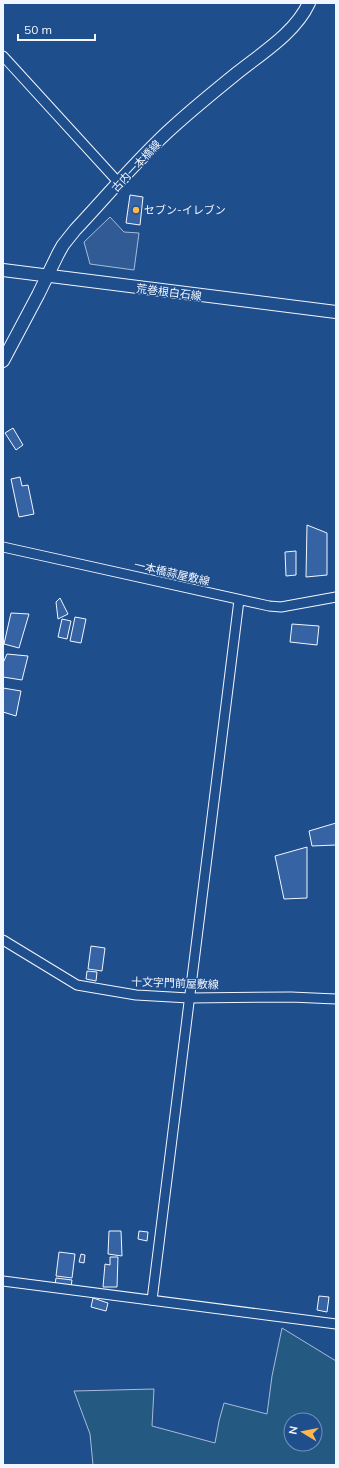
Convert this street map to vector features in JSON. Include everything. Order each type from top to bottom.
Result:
[{"type":"street","name":"古内一本橋線","points":[[3,361],[63,246],[119,183],[172,127],[205,98],[289,30],[299,20],[308,3]]},
{"type":"street","points":[[3,56],[119,183]]},
{"type":"street","name":"荒巻根白石線","points":[[3,270],[336,312]]},
{"type":"street","name":"一本橋蒜屋敷線","points":[[3,547],[269,606],[281,607],[336,597]]},
{"type":"street","points":[[152,1300],[239,600]]},
{"type":"street","name":"十文字門前屋敷線","points":[[3,940],[77,985],[136,995],[189,998],[291,996],[336,999]]},
{"type":"street","points":[[3,1281],[336,1324]]},
{"type":"shaded area","points":[[110,217],[124,232],[139,233],[134,270],[90,264],[84,242]]},
{"type":"shaded area","points":[[282,1328],[336,1361],[336,1465],[93,1465],[90,1434],[74,1391],[154,1389],[152,1426],[215,1443],[224,1403],[267,1414],[272,1376]]},
{"type":"building","points":[[130,195],[143,197],[140,225],[126,223]]},
{"type":"building","points":[[13,428],[23,445],[16,450],[5,433]]},
{"type":"building","points":[[20,477],[22,486],[28,485],[34,514],[19,517],[11,479]]},
{"type":"building","points":[[307,525],[327,533],[327,575],[306,577]]},
{"type":"building","points":[[296,551],[296,575],[286,576],[285,552]]},
{"type":"building","points":[[60,598],[68,614],[58,619],[56,602]]},
{"type":"building","points":[[11,613],[29,614],[19,648],[4,644]]},
{"type":"building","points":[[75,617],[86,619],[81,643],[70,641]]},
{"type":"building","points":[[62,619],[71,621],[67,639],[58,637]]},
{"type":"building","points":[[292,624],[319,626],[317,645],[290,642]]},
{"type":"building","points":[[7,654],[28,656],[22,680],[3,677],[3,663]]},
{"type":"building","points":[[3,688],[21,691],[16,716],[3,712]]},
{"type":"building","points":[[336,823],[336,845],[312,846],[309,831]]},
{"type":"building","points":[[307,847],[307,898],[284,899],[275,856]]},
{"type":"building","points":[[91,946],[105,948],[102,971],[88,969]]},
{"type":"building","points":[[87,971],[97,972],[96,981],[86,979]]},
{"type":"building","points":[[109,1231],[121,1231],[122,1256],[108,1254]]},
{"type":"building","points":[[139,1231],[148,1232],[147,1241],[138,1239]]},
{"type":"building","points":[[59,1252],[75,1254],[72,1278],[56,1276]]},
{"type":"building","points":[[81,1254],[85,1255],[84,1263],[79,1262]]},
{"type":"building","points":[[110,1257],[118,1257],[117,1287],[103,1287],[105,1264],[110,1265]]},
{"type":"building","points":[[56,1278],[72,1280],[71,1287],[55,1285]]},
{"type":"building","points":[[319,1296],[329,1297],[327,1312],[317,1310]]},
{"type":"building","points":[[93,1298],[108,1303],[106,1311],[91,1307]]},
{"type":"place","name":"セブン-イレブン","points":[[136,210]]}]
